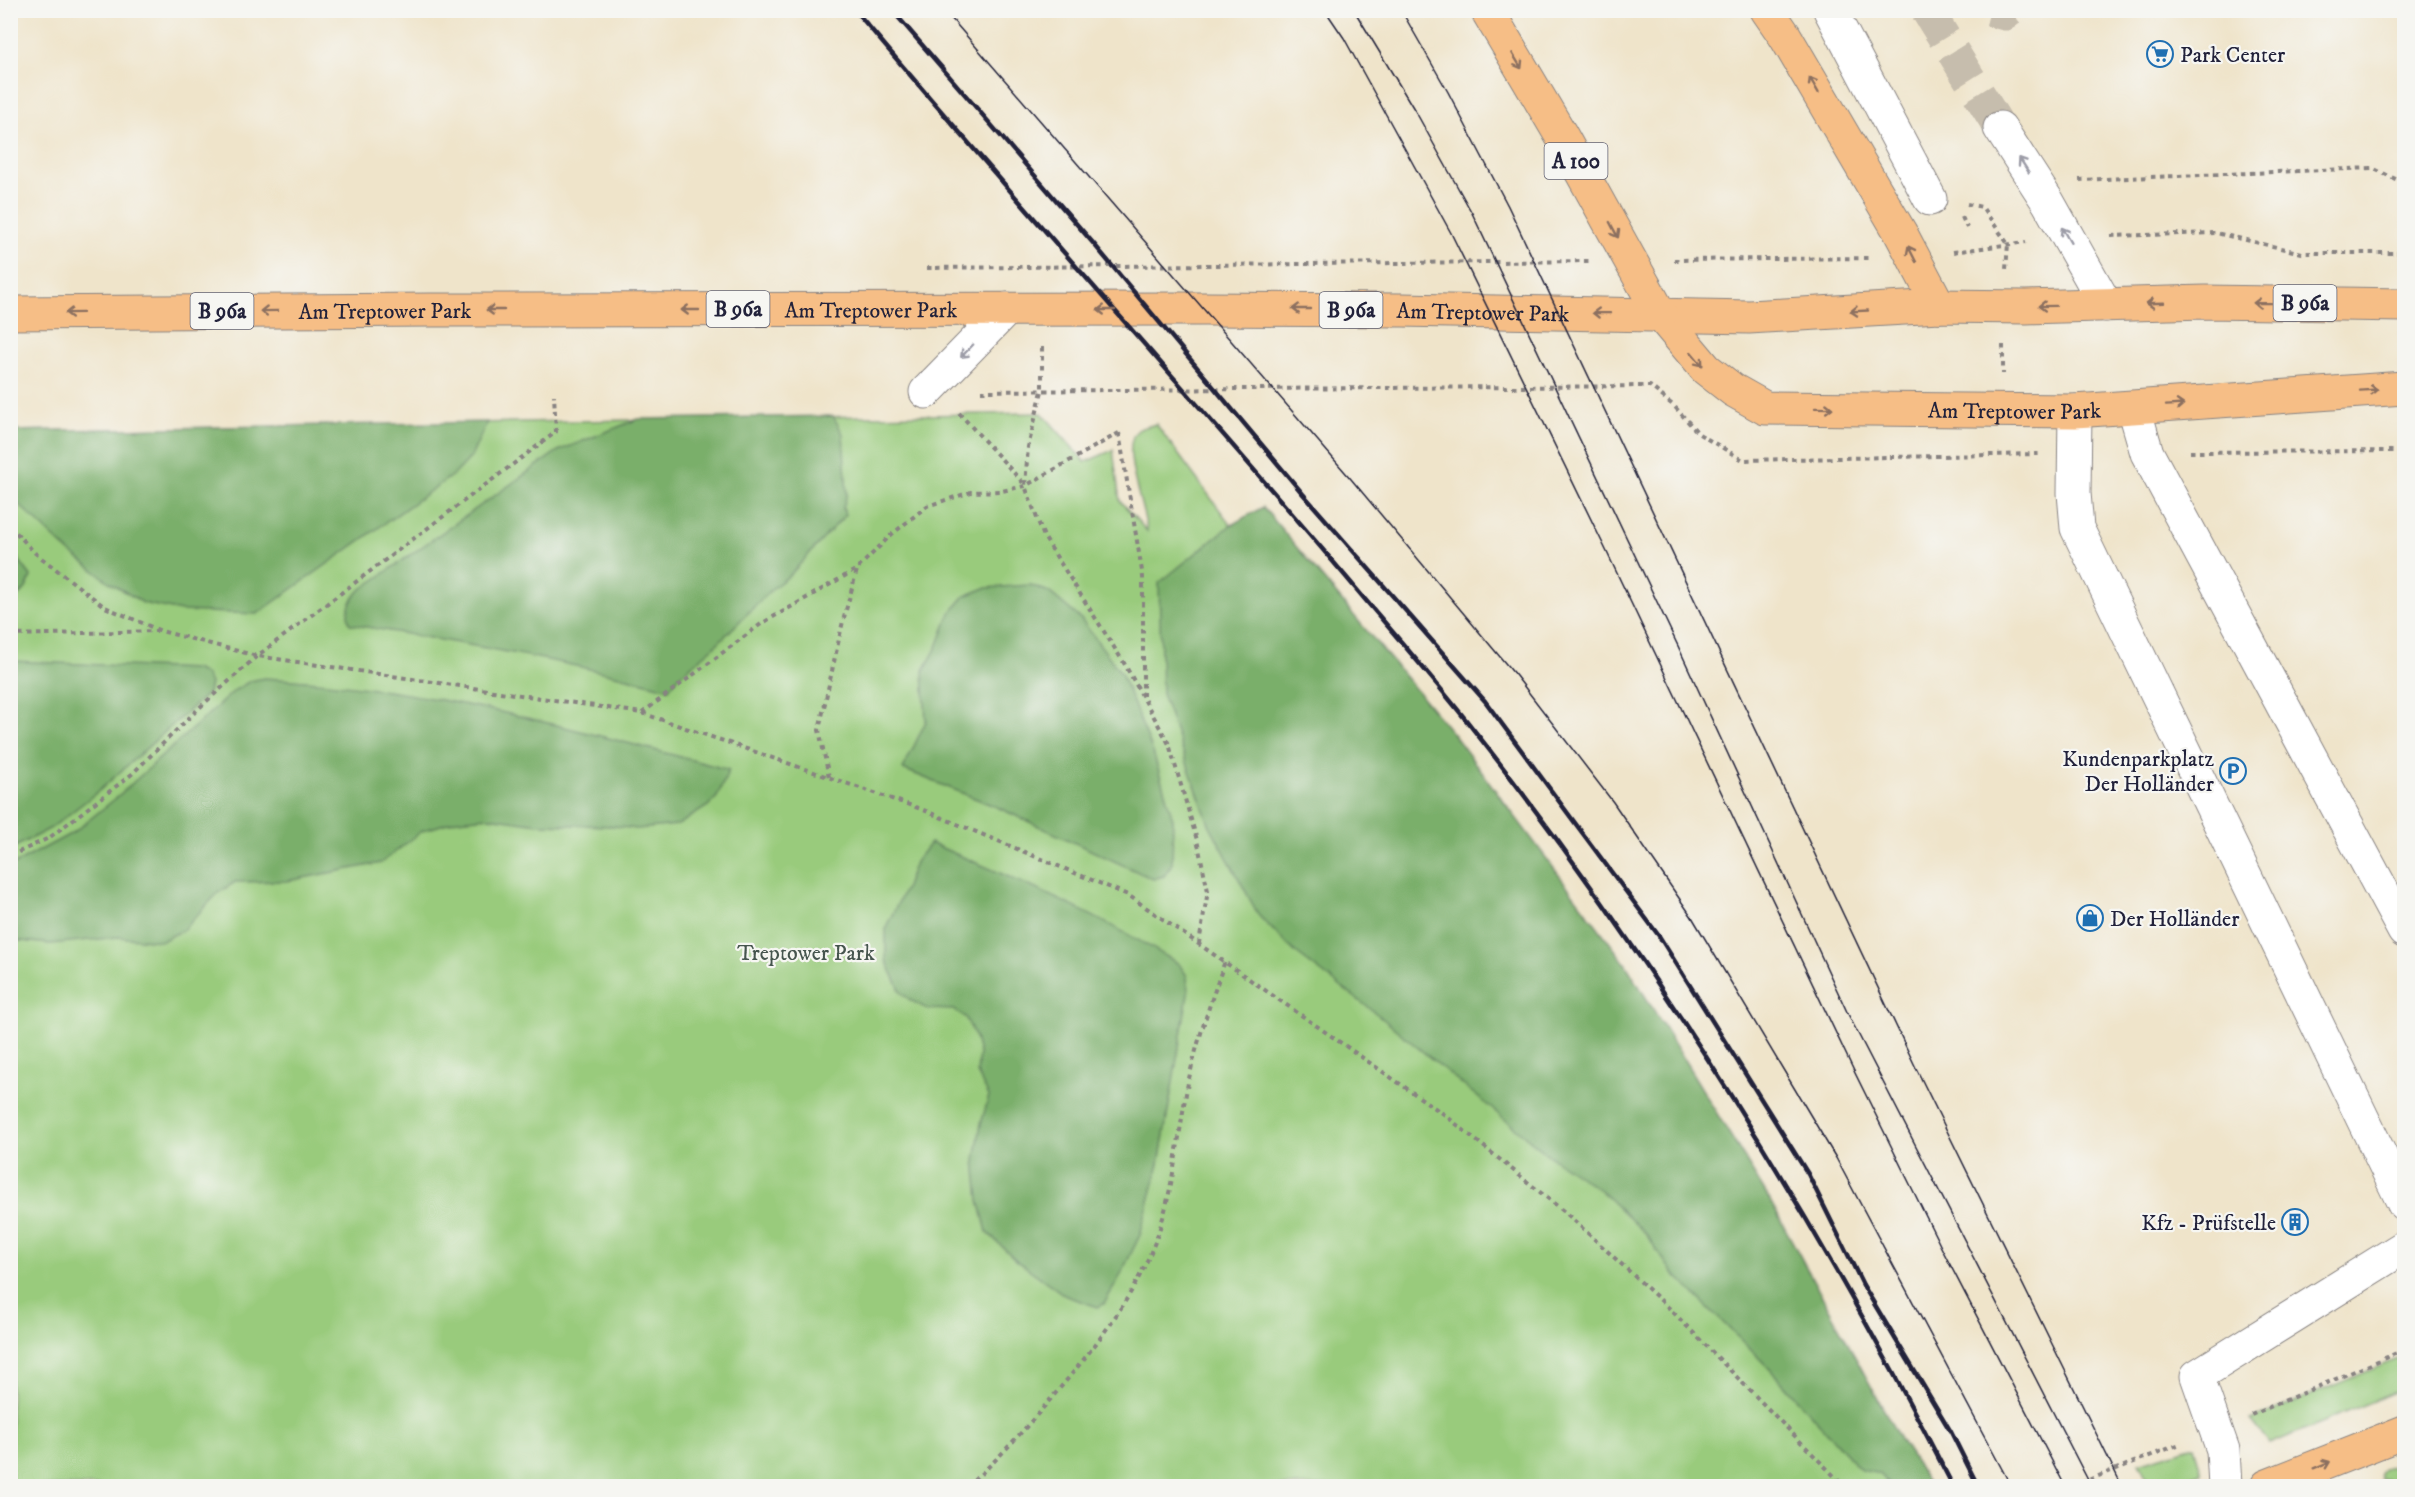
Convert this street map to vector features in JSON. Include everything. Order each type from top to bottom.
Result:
[{"type":"main road","name":"A 100","points":[[1487,10],[1561,135],[1660,314]]},
{"type":"main road","points":[[1767,10],[1785,36],[1900,232],[1939,306]]},
{"type":"main road","name":"Am Treptower Park","points":[[10,313],[1007,309],[1390,310],[1749,317],[1939,306],[2002,307],[2205,302],[2404,305]]},
{"type":"main road","name":"Am Treptower Park","points":[[1660,314],[1706,369],[1733,390],[1765,408],[2075,411],[2404,388]]},
{"type":"main road","points":[[2267,1486],[2404,1432]]},
{"type":"lane","points":[[1830,10],[1930,199]]},
{"type":"lane","points":[[2000,128],[2048,202],[2106,305]]},
{"type":"lane","points":[[933,392],[1007,309]]},
{"type":"lane","points":[[2134,408],[2147,453],[2404,931]]},
{"type":"lane","points":[[2075,411],[2074,493],[2077,528],[2404,1204]]},
{"type":"lane","points":[[2225,1486],[2223,1450],[2197,1376],[2404,1247]]},
{"type":"path","points":[[2048,202],[2075,181],[2372,168],[2404,183]]},
{"type":"path","points":[[1930,199],[1955,201],[1982,207],[2008,244],[2002,307],[2005,455]]},
{"type":"path","points":[[2068,238],[2216,233],[2302,253],[2403,253]]},
{"type":"path","points":[[1961,250],[2008,244]]},
{"type":"path","points":[[1675,260],[1872,258]]},
{"type":"path","points":[[1043,267],[1552,262]]},
{"type":"path","points":[[933,392],[1650,386]]},
{"type":"path","points":[[1025,486],[1028,447],[1042,391]]},
{"type":"path","points":[[933,392],[1025,486],[1044,537],[1169,744],[1197,840],[1208,891],[1199,943]]},
{"type":"path","points":[[10,856],[49,838],[132,774],[199,708],[257,656],[556,432],[555,395]]},
{"type":"path","points":[[642,713],[761,624],[857,569],[891,534],[927,506],[971,492],[1002,491],[1025,486],[1119,432],[1143,577],[1143,698]]},
{"type":"path","points":[[10,526],[35,553],[105,607],[161,631],[257,656],[642,713],[921,809],[1128,895],[1445,1115],[1567,1214],[1668,1308],[1844,1486]]},
{"type":"path","points":[[829,777],[819,730],[857,569]]},
{"type":"path","points":[[10,635],[161,631]]},
{"type":"path","points":[[968,1486],[1015,1440],[1097,1343],[1129,1295],[1154,1246],[1167,1198],[1188,1082],[1206,1015],[1225,961]]},
{"type":"green space","name":"Treptower Park","points":[[1042,413],[1085,462],[1113,450],[1120,501],[1147,531],[1134,478],[1131,449],[1133,437],[1138,430],[1156,424],[1231,525],[1179,567],[1891,1486],[11,1486],[10,431]]},
{"type":"green space","points":[[833,416],[843,434],[847,494],[843,508],[845,515],[789,576],[774,587],[714,647],[679,676],[669,689],[551,661],[350,624],[349,606],[359,591],[558,451],[638,419]]},
{"type":"green space","points":[[487,422],[471,457],[457,472],[257,614],[181,611],[143,603],[109,582],[66,549],[11,497],[11,431]]},
{"type":"green space","points":[[1263,507],[1454,735],[1625,963],[1768,1197],[1901,1441],[1930,1486],[1891,1486],[1880,1474],[1861,1470],[1767,1366],[1672,1272],[1646,1234],[1601,1191],[1548,1155],[1377,1014],[1296,953],[1259,916],[1209,824],[1162,694],[1159,583],[1231,525]]},
{"type":"green space","points":[[10,548],[31,576],[24,590],[11,598]]},
{"type":"green space","points":[[1031,585],[1049,592],[1081,619],[1121,673],[1153,752],[1173,819],[1172,864],[1164,876],[1153,879],[999,808],[903,769],[926,721],[923,672],[937,647],[950,613],[965,596],[985,588]]},
{"type":"green space","points":[[11,661],[195,669],[205,674],[210,683],[208,693],[100,790],[51,828],[11,849]]},
{"type":"green space","points":[[264,678],[382,690],[440,700],[557,725],[729,770],[717,797],[708,806],[678,825],[637,829],[614,826],[539,824],[488,817],[457,820],[422,831],[381,863],[287,881],[235,882],[218,893],[183,930],[162,941],[118,937],[51,944],[11,940],[11,866],[74,832],[116,798],[235,690],[250,681]]},
{"type":"green space","points":[[930,843],[1025,884],[1119,929],[1179,964],[1187,976],[1188,994],[1159,1164],[1140,1235],[1117,1282],[1104,1304],[1098,1307],[1066,1296],[1016,1260],[987,1232],[979,1200],[975,1160],[981,1124],[989,1096],[977,1073],[979,1053],[974,1034],[965,1017],[954,1010],[927,1009],[910,1000],[901,992],[886,960],[886,927],[906,887],[915,862]]},
{"type":"green space","points":[[2404,1356],[2404,1388],[2270,1444],[2251,1420]]},
{"type":"green space","points":[[2194,1446],[2202,1473],[2169,1486],[2151,1486],[2139,1463]]},
{"type":"green space","points":[[2404,1462],[2404,1484],[2381,1479],[2380,1475],[2384,1469]]},
{"type":"tunnel","points":[[1927,10],[2000,128]]},
{"type":"tunnel","points":[[1990,10],[2005,14],[2010,10]]},
{"type":"tram line","points":[[944,10],[1351,479],[1516,676],[1613,802],[1692,917],[1836,1158],[2011,1486]]},
{"type":"tram line","points":[[1325,10],[1344,38],[1451,233],[1604,546],[1854,1071],[1944,1253],[2065,1486]]},
{"type":"tram line","points":[[1354,10],[1417,114],[1472,213],[1678,646],[1848,1014],[2091,1486]]},
{"type":"tram line","points":[[1401,10],[1448,92],[1508,206],[1916,1068],[2122,1486]]},
{"type":"railway","points":[[855,10],[1347,578],[1452,702],[1535,810],[1602,902],[1666,996],[1788,1188],[1845,1286],[1953,1486]]},
{"type":"railway","points":[[892,10],[1093,243],[1303,494],[1485,701],[1659,936],[1808,1174],[1863,1285],[1951,1432],[1978,1486]]},
{"type":"place","name":"Park Center","points":[[2160,54]]},
{"type":"place","name":"Kundenparkplatz Der Holländer","points":[[2233,771]]},
{"type":"place","name":"Der Holländer","points":[[2090,918]]},
{"type":"place","name":"Kfz - Prüfstelle","points":[[2295,1222]]}]
